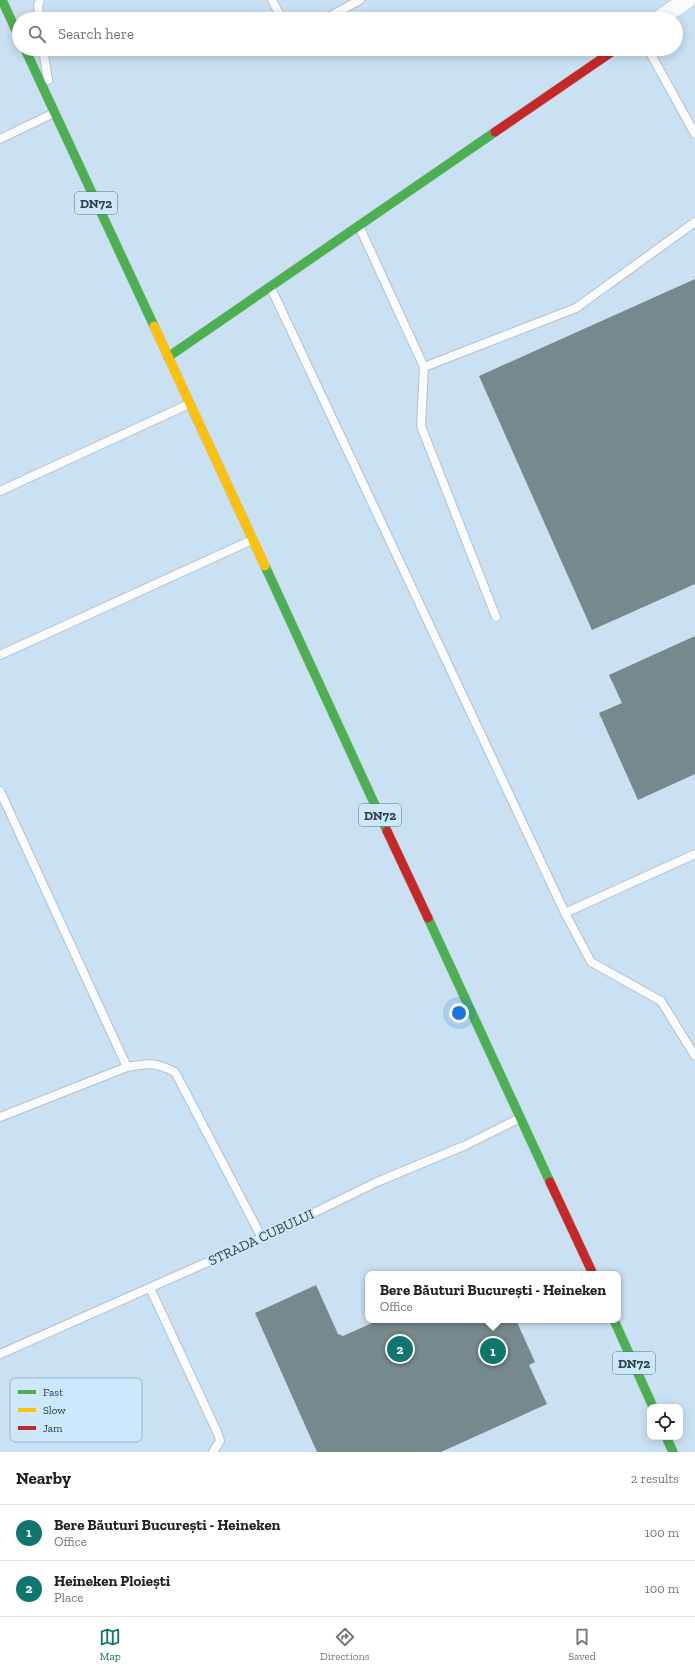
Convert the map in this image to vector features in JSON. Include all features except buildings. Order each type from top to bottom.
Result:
[{"type":"main road","points":[[2,0],[12,22]]},
{"type":"main road","name":"DN72","points":[[28,56],[592,1271]]},
{"type":"main road","points":[[168,357],[606,56]]},
{"type":"main road","name":"DN72","points":[[615,1323],[652,1404]]},
{"type":"main road","points":[[667,1440],[673,1452]]},
{"type":"street","points":[[669,12],[687,0]]},
{"type":"lane","points":[[39,12],[38,6],[40,0]]},
{"type":"lane","points":[[272,0],[278,12]]},
{"type":"lane","points":[[338,12],[360,0]]},
{"type":"lane","points":[[0,139],[54,113],[44,56]]},
{"type":"lane","points":[[652,56],[695,134]]},
{"type":"lane","points":[[424,367],[576,308],[695,222]]},
{"type":"lane","points":[[359,226],[424,367],[421,426],[496,617]]},
{"type":"lane","points":[[271,286],[565,913],[591,962],[661,1001],[695,1056]]},
{"type":"lane","points":[[0,491],[190,404]]},
{"type":"lane","points":[[0,655],[253,540]]},
{"type":"lane","points":[[0,791],[127,1067]]},
{"type":"lane","points":[[565,913],[695,854]]},
{"type":"lane","points":[[0,1117],[127,1067],[148,1063],[162,1066],[175,1072],[262,1238]]},
{"type":"lane","name":"STRADA CUBULUI","points":[[0,1354],[262,1238],[377,1182],[466,1145],[521,1118]]},
{"type":"lane","points":[[150,1288],[218,1434],[220,1441],[213,1452]]},
{"type":"shaded area","points":[[0,0],[695,0],[695,1452],[0,1452]]},
{"type":"traffic: fast","points":[[2,0],[12,22]]},
{"type":"traffic: fast","points":[[28,56],[154,326]]},
{"type":"traffic: fast","points":[[168,357],[495,132]]},
{"type":"traffic: fast","points":[[265,566],[387,831]]},
{"type":"traffic: fast","points":[[428,918],[550,1182]]},
{"type":"traffic: fast","points":[[615,1323],[652,1404]]},
{"type":"traffic: fast","points":[[667,1440],[673,1452]]},
{"type":"traffic: slow","points":[[154,326],[265,566]]},
{"type":"traffic: jam","points":[[495,132],[606,56]]},
{"type":"traffic: jam","points":[[387,831],[428,918]]},
{"type":"traffic: jam","points":[[550,1182],[592,1271]]},
{"type":"place","name":"Heineken Ploiești","points":[[400,1349]]},
{"type":"place","name":"Bere Băuturi București - Heineken","points":[[493,1351]]}]
